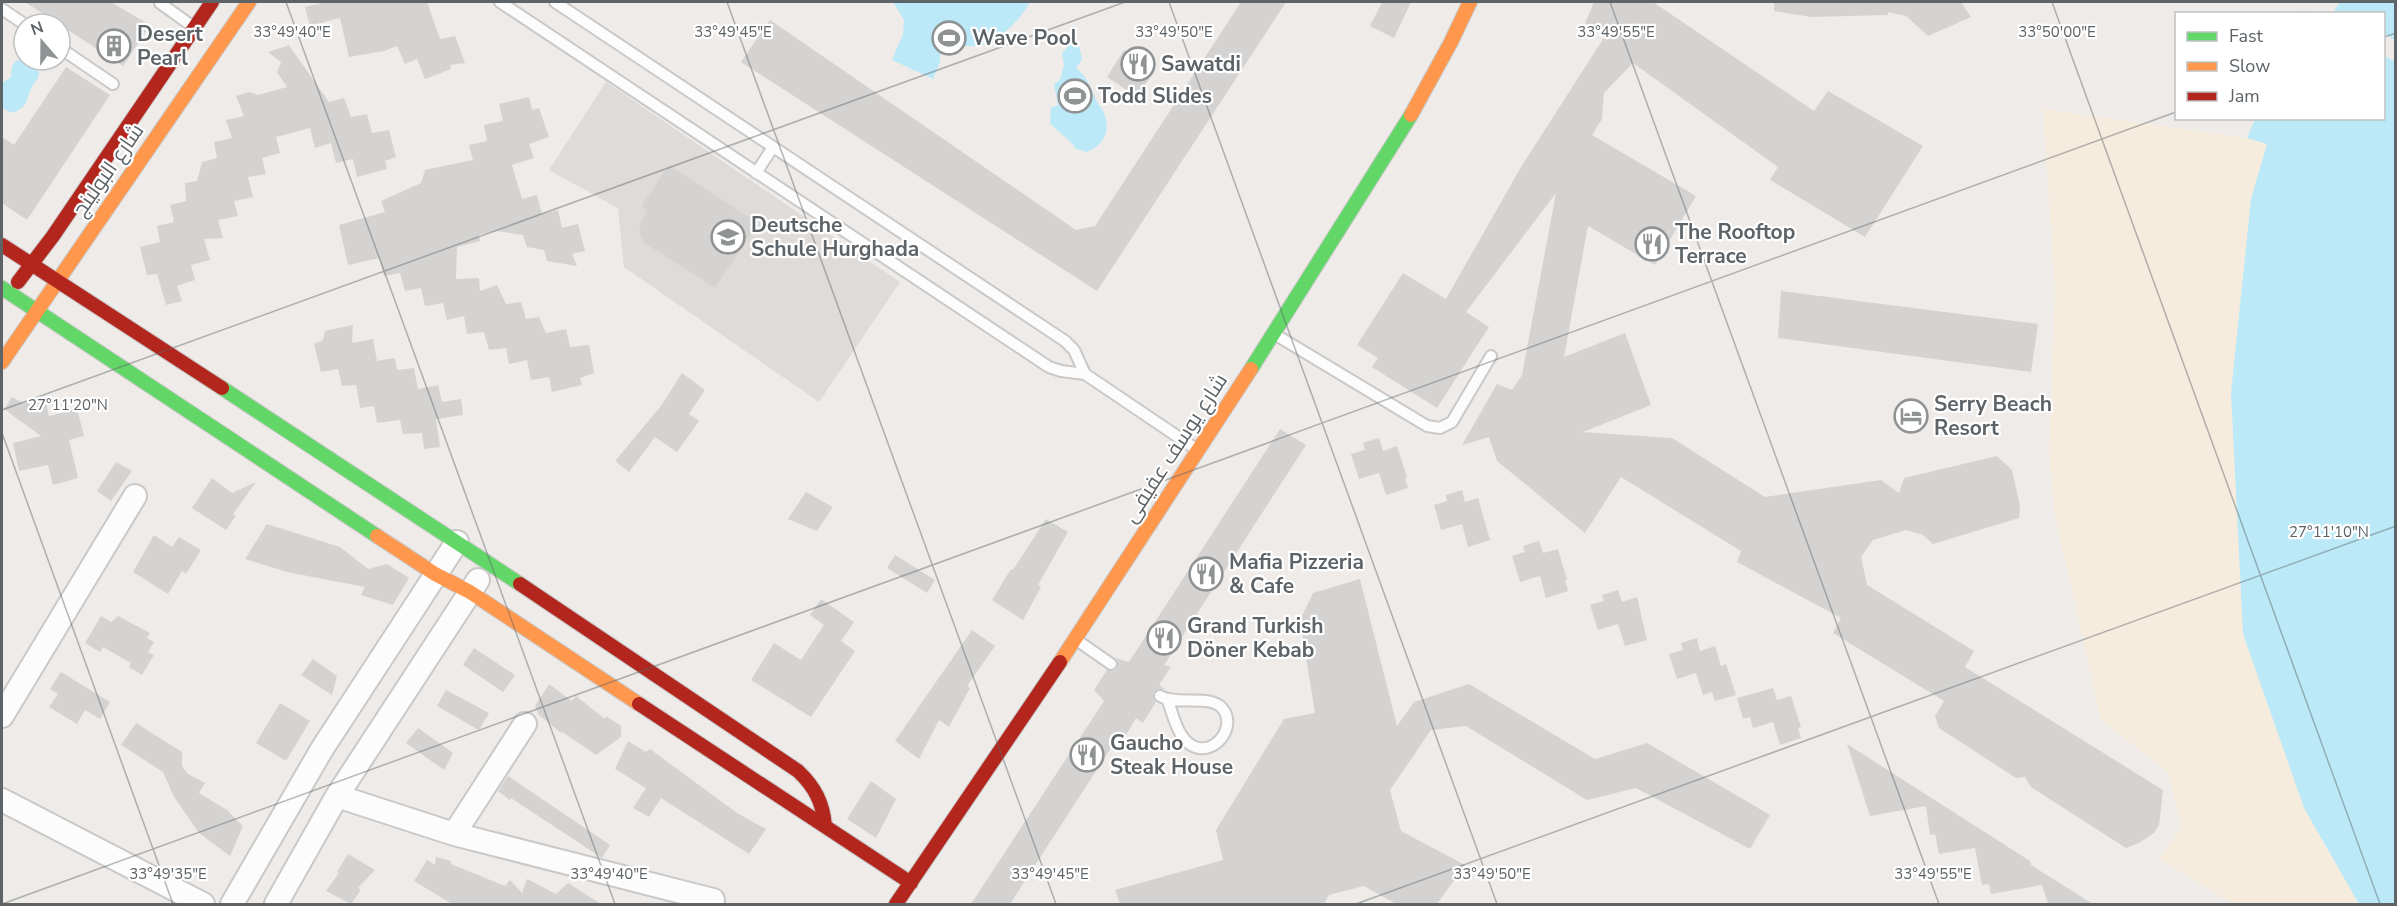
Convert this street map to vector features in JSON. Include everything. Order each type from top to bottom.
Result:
[{"type":"street","name":"شارع البولينج","points":[[2,307],[6,291],[53,237],[212,2]]},
{"type":"street","name":"شارع البولينج","points":[[2,362],[36,309],[249,2]]},
{"type":"street","name":"شارع يوسف عفيفى","points":[[898,904],[1199,451],[1414,109],[1460,25],[1470,2]]},
{"type":"street","points":[[2,245],[457,542],[798,771],[819,795],[824,810],[825,826]]},
{"type":"street","points":[[6,291],[435,574],[470,592],[911,883]]},
{"type":"street","points":[[2,716],[135,496]]},
{"type":"street","points":[[232,904],[322,749],[457,542]]},
{"type":"street","points":[[276,904],[337,796],[490,564]]},
{"type":"street","points":[[454,834],[525,724]]},
{"type":"street","points":[[337,796],[454,834],[713,900]]},
{"type":"street","points":[[2,800],[203,904]]},
{"type":"lane","points":[[500,2],[1049,367],[1085,374],[1199,451]]},
{"type":"lane","points":[[555,2],[1065,341],[1074,350],[1085,374]]},
{"type":"lane","points":[[160,3],[194,27]]},
{"type":"lane","points":[[72,56],[113,84]]},
{"type":"lane","points":[[756,173],[773,147]]},
{"type":"lane","points":[[1273,334],[1427,426],[1440,428],[1452,422],[1491,356]]},
{"type":"lane","points":[[1076,639],[1111,664]]},
{"type":"lane","points":[[1164,699],[1213,702],[1223,709],[1226,730],[1221,741],[1211,747],[1199,749],[1189,744],[1164,699]]},
{"type":"shaded area","name":"Deutsche Schule Hurghada","points":[[606,82],[900,282],[819,402],[624,267],[618,208],[549,170]]},
{"type":"sand","points":[[2043,109],[2247,138],[2267,144],[2251,199],[2231,393],[2304,808],[2359,904],[2234,904],[2159,859],[2181,828],[2169,773],[2101,720],[2055,516],[2049,452],[2055,291]]},
{"type":"water","name":"Wave Pool","points":[[893,2],[1030,2],[1015,23],[986,44],[951,46],[940,55],[940,62],[933,79],[892,60],[903,34],[904,20]]},
{"type":"water","points":[[2310,2],[2395,2],[2395,904],[2359,904],[2304,808],[2243,634],[2231,393],[2251,199],[2267,144],[2247,138],[2255,120],[2385,120],[2385,12],[2301,12]]},
{"type":"water","name":"Todd Slides","points":[[1071,43],[1079,45],[1082,60],[1076,68],[1083,75],[1103,111],[1107,126],[1102,141],[1087,152],[1076,149],[1050,123],[1051,108],[1058,105],[1054,84],[1060,80],[1064,65],[1062,53]]},
{"type":"water","points":[[12,66],[12,72],[38,72],[39,75],[25,105],[13,113],[2,108],[2,83],[11,77]]},
{"type":"pier","points":[[2310,2],[2340,2],[2334,11],[2336,12],[2301,12]]},
{"type":"pier","points":[[2385,35],[2395,40],[2395,61],[2385,56]]},
{"type":"building","name":"Desert Pearl","points":[[25,2],[111,2],[150,25],[123,66],[72,33],[72,12],[40,12]]},
{"type":"building","points":[[326,2],[427,2],[440,39],[455,36],[465,63],[450,65],[451,69],[425,79],[417,59],[405,64],[397,46],[384,51],[349,57],[340,18],[310,26],[305,7]]},
{"type":"building","points":[[1241,2],[1286,2],[1097,291],[741,62],[770,20],[1076,230],[1095,226]]},
{"type":"building","points":[[1382,2],[1411,2],[1394,38],[1370,26]]},
{"type":"building","points":[[1594,2],[1653,2],[1814,111],[1828,91],[1923,146],[1865,237],[1770,180],[1778,167],[1633,63],[1604,93],[1602,119],[1592,135],[1696,196],[1655,265],[1588,226],[1564,357],[1625,333],[1651,405],[1583,432],[1672,438],[1765,497],[1881,480],[1899,493],[1904,478],[1997,456],[2012,470],[2020,506],[2019,518],[1933,544],[1923,535],[1906,530],[1873,540],[1861,557],[1867,585],[1974,651],[1965,667],[2163,790],[2159,825],[2154,833],[2139,843],[2126,848],[2031,787],[2025,777],[2016,778],[1939,728],[1935,716],[1944,701],[1833,633],[1841,618],[1737,562],[1741,551],[1621,477],[1585,533],[1497,461],[1489,437],[1462,445],[1497,384],[1512,390],[1522,375],[1556,193],[1466,312],[1489,327],[1437,408],[1372,367],[1378,358],[1357,345],[1403,273],[1446,299],[1521,167],[1605,36],[1585,23]]},
{"type":"building","points":[[1774,2],[1961,2],[1971,17],[1928,36],[1906,16],[1888,12],[1888,15],[1812,17],[1774,11]]},
{"type":"building","points":[[288,44],[329,102],[344,98],[351,117],[367,114],[372,133],[389,130],[396,157],[385,161],[387,169],[357,177],[353,159],[336,163],[331,143],[315,148],[310,128],[276,137],[280,153],[262,158],[266,174],[248,177],[253,197],[234,201],[238,216],[218,220],[223,238],[204,239],[210,260],[191,265],[195,280],[177,286],[182,301],[166,305],[157,274],[147,275],[140,247],[160,242],[157,226],[174,222],[170,205],[186,201],[185,183],[197,181],[202,162],[217,158],[214,142],[232,138],[226,120],[244,116],[236,96],[249,92],[258,95],[287,87],[277,72],[281,62],[268,52]]},
{"type":"building","points":[[1124,50],[1155,70],[1137,97],[1107,77]]},
{"type":"building","points":[[72,71],[110,95],[27,220],[2,203],[2,137],[14,145],[63,72]]},
{"type":"building","points":[[529,97],[532,110],[539,108],[549,137],[529,144],[534,158],[512,165],[522,199],[537,195],[542,214],[558,210],[562,228],[578,224],[585,251],[572,254],[577,266],[547,261],[544,250],[527,247],[523,235],[497,231],[479,235],[480,241],[457,247],[456,279],[479,278],[480,291],[497,285],[506,304],[521,302],[526,319],[539,317],[546,333],[566,329],[570,347],[589,345],[594,373],[580,378],[582,385],[552,392],[549,377],[531,380],[527,360],[509,364],[506,348],[489,350],[484,332],[467,334],[464,316],[447,320],[443,303],[425,306],[421,288],[405,291],[400,273],[384,276],[379,258],[348,265],[339,225],[385,212],[381,201],[421,183],[425,170],[473,160],[469,145],[487,141],[484,125],[503,121],[499,104]]},
{"type":"building","points":[[669,165],[758,223],[715,288],[643,242],[639,231],[642,219],[647,213],[642,205]]},
{"type":"building","points":[[1781,291],[2038,324],[2031,372],[1778,338]]},
{"type":"building","points":[[353,325],[352,343],[373,339],[377,361],[395,358],[397,370],[414,368],[418,389],[438,385],[442,402],[461,399],[463,415],[436,419],[440,447],[424,449],[422,433],[403,434],[400,420],[377,423],[374,406],[360,408],[356,385],[342,386],[338,369],[321,372],[314,344],[323,340],[325,331]]},
{"type":"building","points":[[682,373],[705,390],[689,414],[699,421],[677,452],[655,437],[629,472],[615,461],[661,406]]},
{"type":"building","points":[[12,397],[23,403],[45,398],[49,416],[77,409],[84,436],[69,440],[78,478],[53,485],[48,465],[19,471],[13,443],[41,436],[4,409]]},
{"type":"building","points":[[1280,429],[1306,445],[1164,665],[1171,667],[1159,685],[1165,689],[1158,689],[1153,693],[1156,702],[1143,723],[1136,718],[1123,740],[1118,737],[1010,904],[971,904],[1104,701],[1094,690],[1107,670],[1114,671],[1117,668],[1118,661],[1115,658],[1129,662]]},
{"type":"building","points":[[1379,438],[1383,451],[1397,446],[1407,477],[1405,478],[1408,488],[1386,495],[1379,473],[1359,479],[1351,454],[1365,450],[1363,443]]},
{"type":"building","points":[[116,462],[132,471],[111,501],[97,491]]},
{"type":"building","points":[[212,478],[232,493],[256,482],[233,514],[236,516],[226,530],[192,508]]},
{"type":"building","points":[[1462,490],[1465,502],[1478,498],[1490,540],[1468,547],[1462,524],[1441,530],[1434,505],[1447,501],[1446,495]]},
{"type":"building","points":[[806,492],[833,507],[817,531],[788,519]]},
{"type":"building","points":[[1046,519],[1068,532],[1038,585],[1041,587],[1023,620],[992,600]]},
{"type":"building","points":[[267,524],[340,547],[368,569],[387,564],[409,578],[393,605],[361,595],[365,587],[287,572],[245,559]]},
{"type":"building","points":[[154,535],[172,547],[179,537],[201,550],[186,574],[182,571],[168,594],[133,572]]},
{"type":"building","points":[[1539,541],[1543,553],[1558,549],[1568,591],[1546,598],[1540,576],[1520,582],[1512,556],[1525,552],[1523,546]]},
{"type":"building","points":[[895,555],[935,580],[927,593],[887,568]]},
{"type":"building","points":[[1360,579],[1397,726],[1414,702],[1469,684],[1595,759],[1647,743],[1770,815],[1750,849],[1636,788],[1587,800],[1466,726],[1431,730],[1390,790],[1401,831],[1465,865],[1437,904],[1396,904],[1364,886],[1329,895],[1324,904],[1120,904],[1115,890],[1223,860],[1216,830],[1284,719],[1315,713],[1300,620],[1313,593]]},
{"type":"building","points":[[1618,590],[1622,602],[1637,597],[1647,640],[1625,646],[1618,624],[1598,630],[1590,605],[1604,601],[1602,595]]},
{"type":"building","points":[[821,599],[854,622],[841,641],[855,651],[811,717],[751,680],[774,643],[801,660],[824,625],[810,615]]},
{"type":"building","points":[[101,616],[111,622],[118,616],[150,633],[147,638],[154,642],[148,652],[154,655],[142,675],[129,667],[131,663],[103,647],[100,652],[85,643]]},
{"type":"building","points":[[972,630],[995,646],[967,686],[970,688],[949,727],[939,720],[919,759],[895,741]]},
{"type":"building","points":[[1697,638],[1700,651],[1715,646],[1721,666],[1726,664],[1736,695],[1715,701],[1712,692],[1703,695],[1696,673],[1677,679],[1669,654],[1683,650],[1681,643]]},
{"type":"building","points":[[474,648],[515,675],[503,692],[463,665]]},
{"type":"building","points":[[313,659],[337,676],[332,695],[301,675]]},
{"type":"building","points":[[61,672],[110,702],[100,719],[85,710],[77,724],[49,707],[58,694],[50,689]]},
{"type":"building","points":[[549,684],[572,701],[576,696],[605,719],[606,716],[621,726],[621,737],[596,755],[561,731],[561,733],[539,715],[535,706]]},
{"type":"building","points":[[1773,688],[1777,700],[1791,696],[1801,727],[1798,728],[1801,738],[1780,745],[1773,722],[1753,728],[1750,717],[1743,719],[1737,698]]},
{"type":"building","points":[[446,690],[489,713],[479,730],[437,706]]},
{"type":"building","points":[[280,703],[310,721],[286,761],[256,743]]},
{"type":"building","points":[[136,723],[182,752],[182,766],[188,774],[205,783],[199,793],[227,810],[243,826],[230,856],[199,833],[174,797],[163,772],[121,745]]},
{"type":"building","points":[[418,728],[453,753],[444,770],[406,743]]},
{"type":"building","points":[[628,741],[646,752],[650,749],[737,813],[766,829],[749,854],[661,798],[649,817],[633,808],[646,788],[615,769]]},
{"type":"building","points":[[1847,744],[2093,904],[2048,904],[2042,885],[1991,894],[1989,884],[1982,885],[1975,848],[1939,854],[1935,834],[1930,835],[1926,806],[1870,816]]},
{"type":"building","points":[[508,776],[610,845],[602,858],[498,791]]},
{"type":"building","points":[[871,781],[896,799],[876,838],[847,819]]},
{"type":"building","points":[[348,854],[375,870],[358,888],[361,890],[351,904],[326,891],[339,873],[337,872]]},
{"type":"building","points":[[436,857],[451,861],[451,864],[505,886],[510,880],[522,893],[527,879],[556,894],[568,883],[601,904],[452,904],[414,881],[427,860],[435,865]]},
{"type":"traffic: fast","points":[[1251,369],[1411,115]]},
{"type":"traffic: fast","points":[[2,288],[377,536]]},
{"type":"traffic: fast","points":[[222,388],[520,584]]},
{"type":"traffic: slow","points":[[2,362],[249,2]]},
{"type":"traffic: slow","points":[[1411,115],[1470,2]]},
{"type":"traffic: slow","points":[[1060,662],[1251,369]]},
{"type":"traffic: slow","points":[[377,536],[435,574],[470,592],[639,704]]},
{"type":"traffic: jam","points":[[18,282],[53,236],[212,2]]},
{"type":"traffic: jam","points":[[2,245],[222,388]]},
{"type":"traffic: jam","points":[[520,584],[798,771],[817,796],[825,826]]},
{"type":"traffic: jam","points":[[896,904],[1060,662]]},
{"type":"traffic: jam","points":[[639,704],[911,883]]},
{"type":"place","name":"Wave Pool","points":[[949,38]]},
{"type":"place","name":"Desert Pearl","points":[[114,46]]},
{"type":"place","name":"Sawatdi","points":[[1138,64]]},
{"type":"place","name":"Todd Slides","points":[[1075,96]]},
{"type":"place","name":"Deutsche Schule Hurghada","points":[[728,237]]},
{"type":"place","name":"The Rooftop Terrace","points":[[1652,244]]},
{"type":"place","name":"Serry Beach Resort","points":[[1911,416]]},
{"type":"place","name":"Mafia Pizzeria & Cafe","points":[[1206,574]]},
{"type":"place","name":"Grand Turkish Döner Kebab","points":[[1164,638]]},
{"type":"place","name":"Gaucho Steak House","points":[[1087,755]]}]
